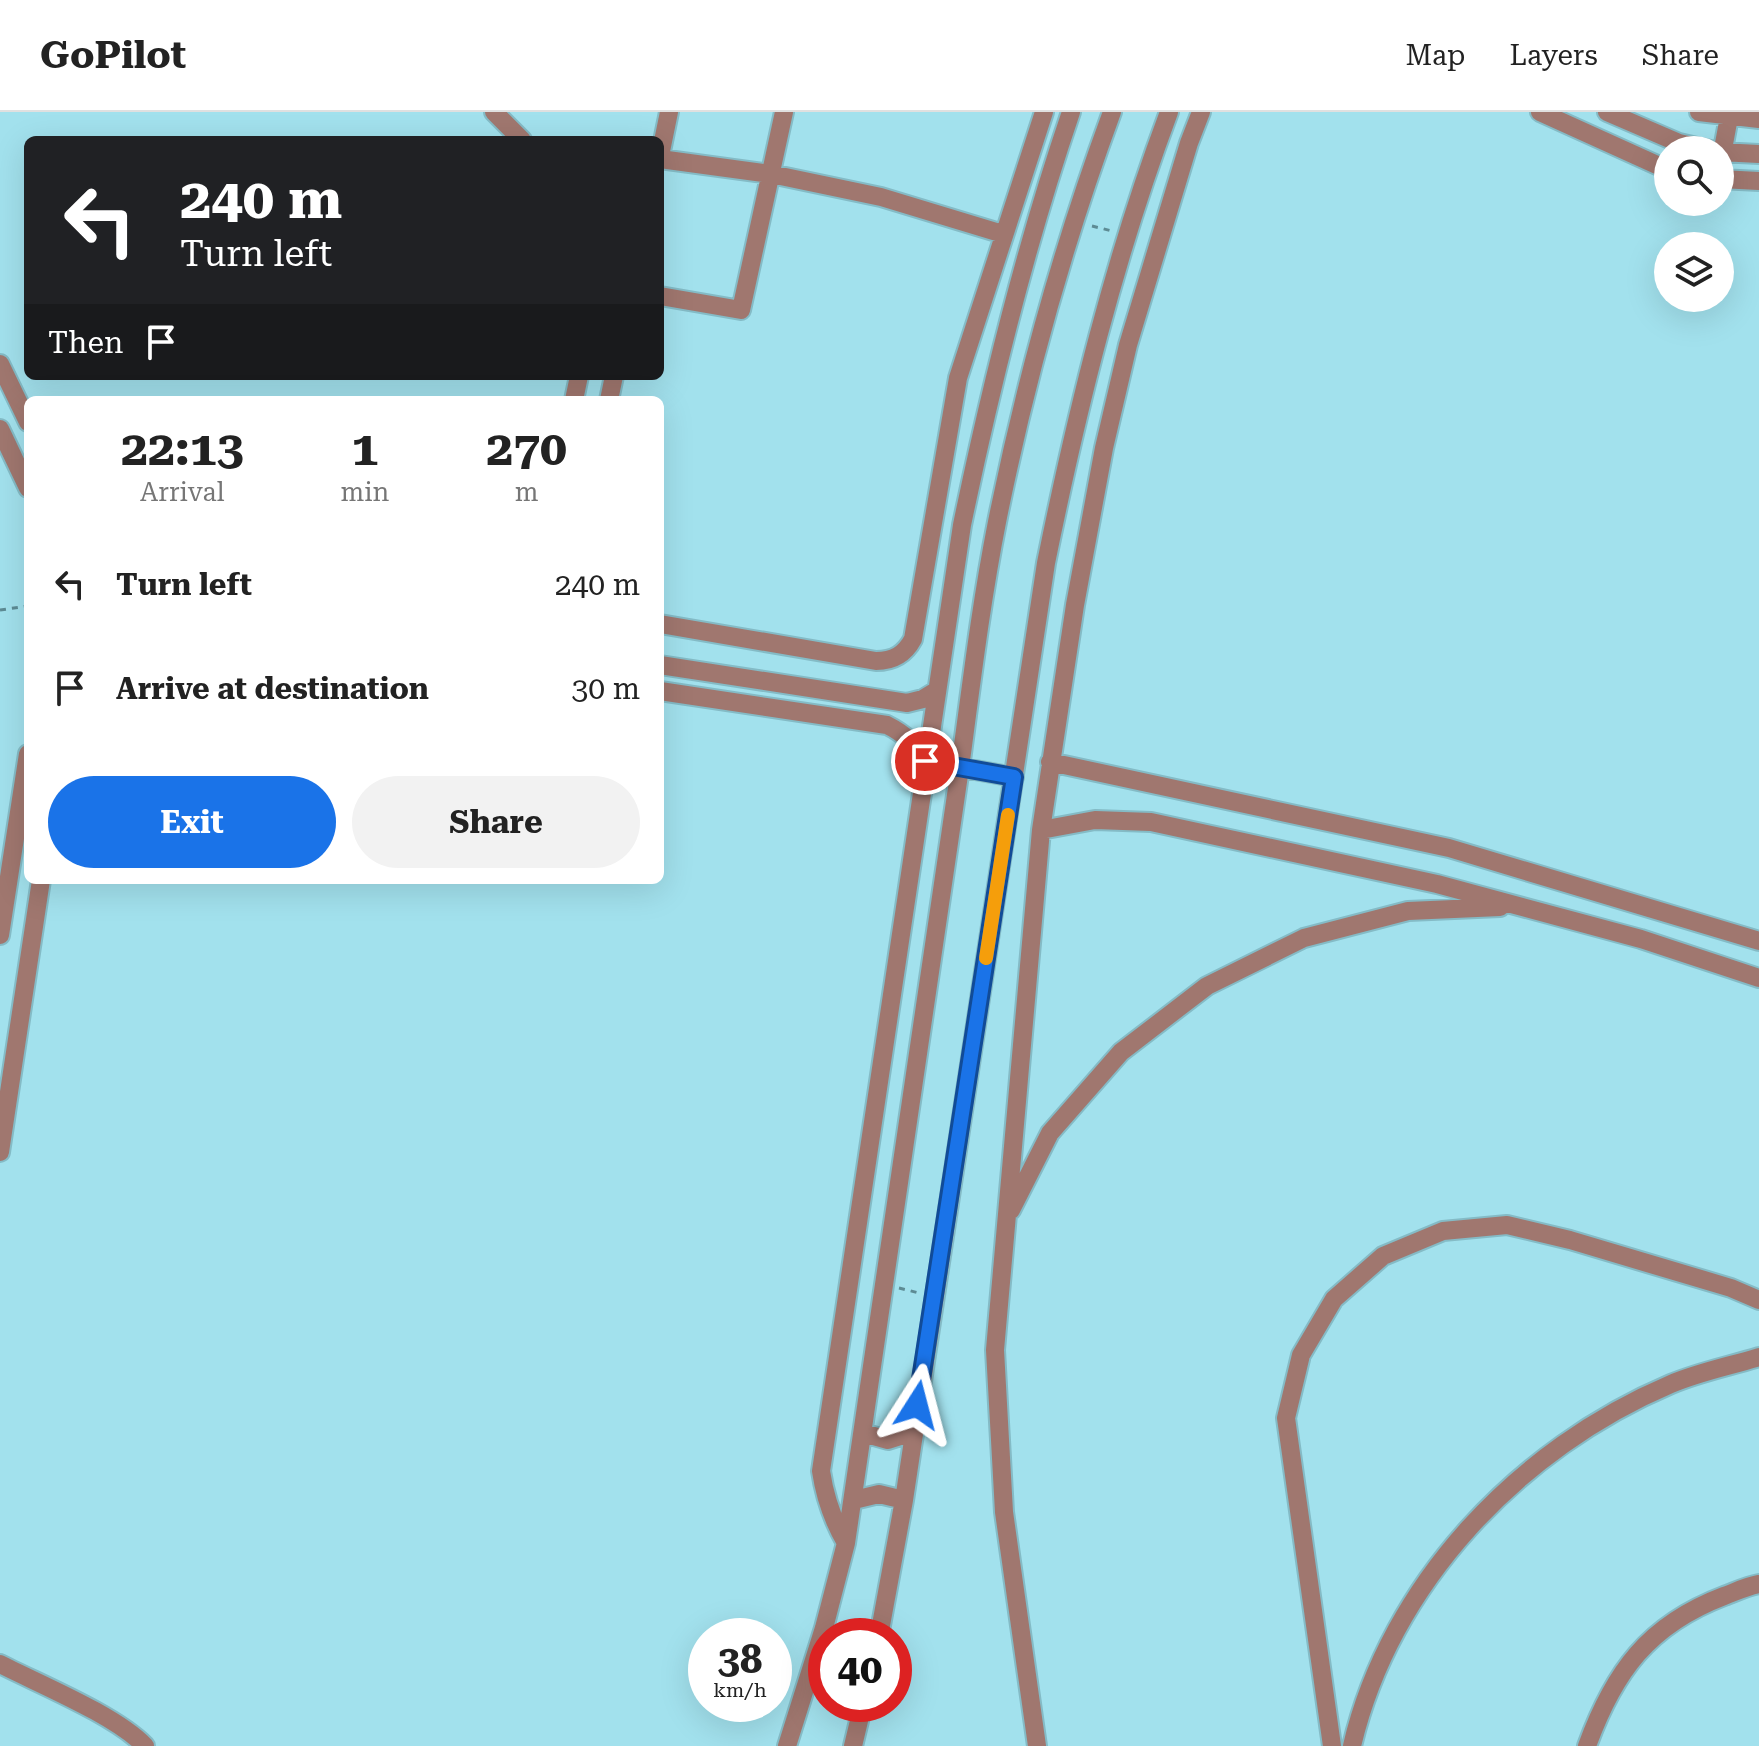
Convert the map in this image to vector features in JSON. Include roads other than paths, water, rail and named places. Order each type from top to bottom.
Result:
[{"type":"street","points":[[494,112],[518,136]]},
{"type":"street","points":[[664,138],[669,112]]},
{"type":"street","points":[[664,297],[741,310],[784,112]]},
{"type":"street","points":[[664,625],[876,661],[892,659],[905,651],[913,639],[958,378],[1044,112]]},
{"type":"street","points":[[846,1543],[832,1519],[824,1495],[821,1471],[962,525],[991,386],[1027,249],[1071,112]]},
{"type":"street","points":[[787,1746],[846,1543],[854,1500],[976,645],[997,522],[1024,401],[1075,222],[1112,112]]},
{"type":"street","points":[[882,1618],[904,1500],[1046,563],[1092,356],[1127,235],[1169,112]]},
{"type":"street","points":[[1037,1746],[1004,1512],[995,1350],[1041,830],[1104,448],[1128,345],[1201,112]]},
{"type":"street","points":[[1540,112],[1654,164]]},
{"type":"street","points":[[1607,112],[1661,136]]},
{"type":"street","points":[[1693,136],[1698,112],[1759,119]]},
{"type":"street","points":[[1724,136],[1729,117]]},
{"type":"street","points":[[1734,155],[1759,154]]},
{"type":"street","points":[[664,159],[771,174],[881,197],[1003,234]]},
{"type":"street","points":[[1734,180],[1759,181]]},
{"type":"street","points":[[0,364],[24,414]]},
{"type":"street","points":[[0,429],[24,480]]},
{"type":"street","points":[[664,666],[907,703],[923,699],[936,691]]},
{"type":"street","points":[[664,692],[887,725],[910,740],[925,761],[1014,777]]},
{"type":"street","points":[[1050,762],[1449,848],[1759,941]]},
{"type":"street","points":[[0,935],[24,780]]},
{"type":"street","points":[[1041,830],[1095,820],[1151,822],[1437,884],[1641,939],[1759,978]]},
{"type":"street","points":[[0,1152],[40,884]]},
{"type":"street","points":[[1006,1220],[1050,1133],[1121,1052],[1207,986],[1304,938],[1408,911],[1516,906]]},
{"type":"street","points":[[1332,1746],[1286,1418],[1301,1355],[1334,1299],[1383,1256],[1443,1231],[1507,1225],[1584,1244],[1731,1288],[1759,1300]]},
{"type":"street","points":[[1352,1746],[1382,1661],[1416,1598],[1458,1540],[1506,1488],[1584,1428],[1672,1383],[1759,1357]]},
{"type":"street","points":[[863,1433],[888,1440],[913,1432]]},
{"type":"street","points":[[854,1500],[879,1494],[904,1500]]},
{"type":"street","points":[[1587,1746],[1603,1703],[1631,1660],[1646,1644],[1696,1607],[1759,1584]]},
{"type":"street","points":[[0,1664],[112,1721],[135,1735],[145,1746]]},
{"type":"street","points":[[853,1746],[859,1722]]}]
